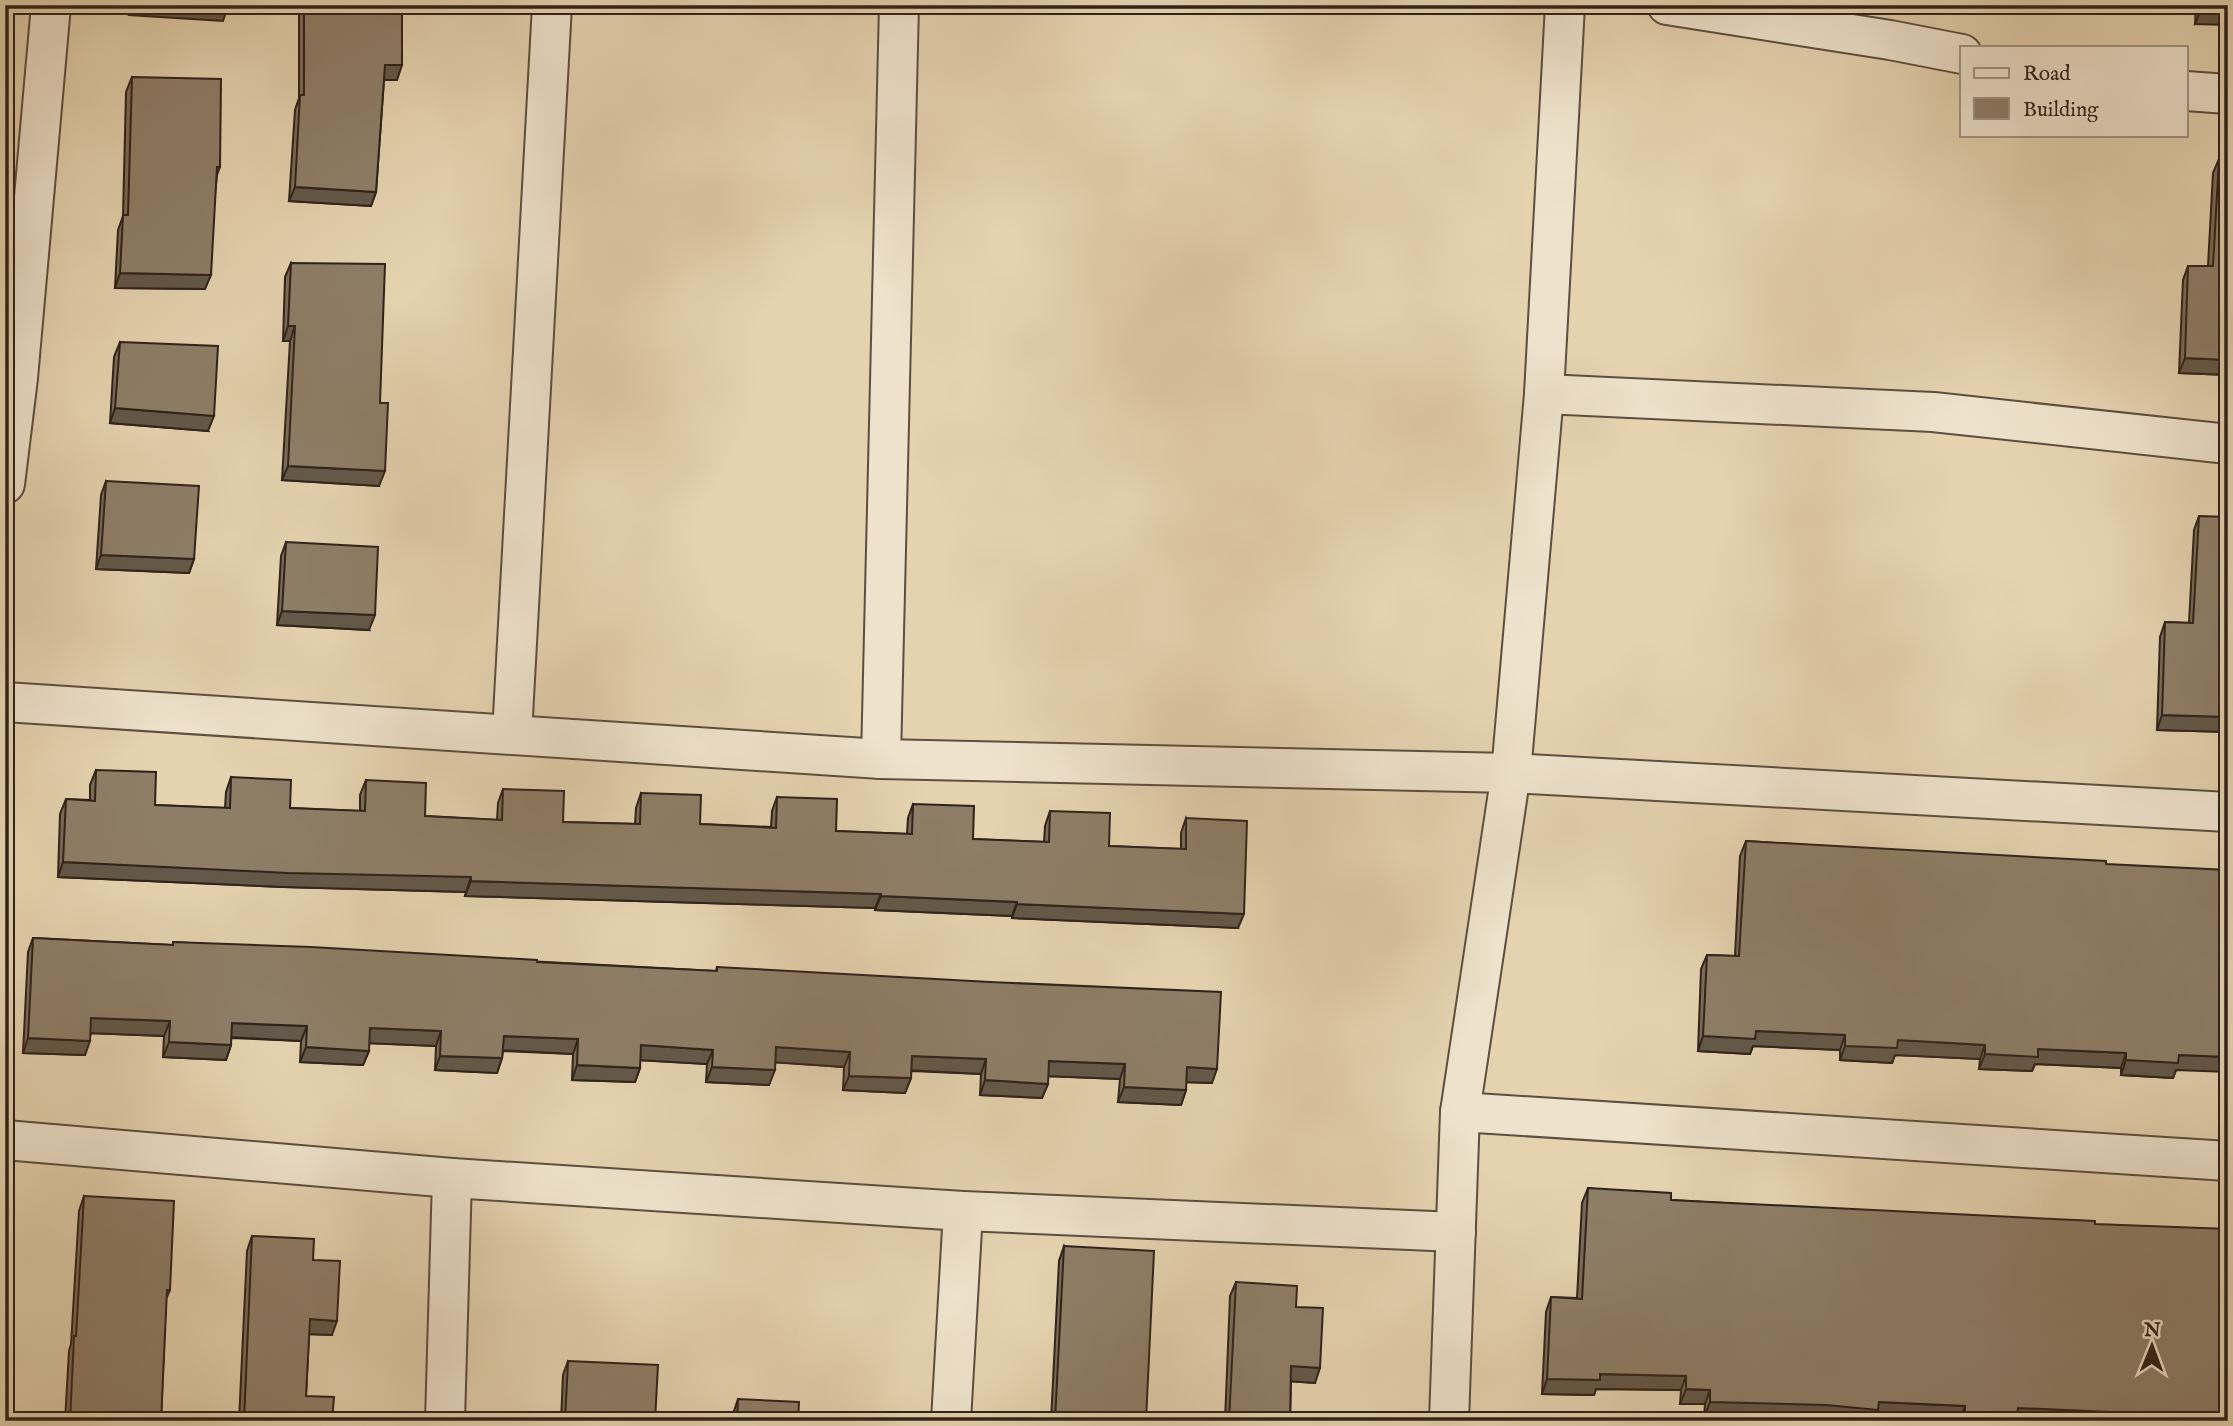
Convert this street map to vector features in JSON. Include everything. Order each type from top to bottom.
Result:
[{"type":"street","points":[[5,484],[18,377],[51,5]]},
{"type":"street","points":[[512,733],[552,5]]},
{"type":"street","points":[[881,759],[899,5]]},
{"type":"street","points":[[1449,1421],[1460,1112],[1511,773],[1544,394],[1565,5]]},
{"type":"street","points":[[1667,5],[1960,54]]},
{"type":"street","points":[[2188,91],[2228,94]]},
{"type":"street","points":[[1544,394],[1933,412],[2228,444]]},
{"type":"street","points":[[5,702],[881,759],[1511,773],[2228,812]]},
{"type":"street","points":[[1460,1112],[2228,1161]]},
{"type":"street","points":[[5,1140],[452,1178],[963,1211],[1456,1232]]},
{"type":"street","points":[[446,1421],[452,1178]]},
{"type":"street","points":[[951,1421],[963,1211]]},
{"type":"building","points":[[304,5],[402,5],[402,65],[385,65],[376,192],[295,187],[300,95],[304,95]]},
{"type":"building","points":[[2201,5],[2228,5],[2228,10],[2201,9]]},
{"type":"building","points":[[132,77],[221,79],[220,167],[217,167],[211,275],[120,273],[123,215],[128,215]]},
{"type":"building","points":[[2219,159],[2228,159],[2228,360],[2185,358],[2188,266],[2213,266]]},
{"type":"building","points":[[291,263],[385,264],[380,403],[388,403],[385,471],[288,466],[295,326],[288,326]]},
{"type":"building","points":[[120,342],[218,346],[214,416],[115,408]]},
{"type":"building","points":[[106,481],[199,486],[194,559],[101,555]]},
{"type":"building","points":[[2199,516],[2228,517],[2228,717],[2162,715],[2165,622],[2193,623]]},
{"type":"building","points":[[286,542],[378,547],[375,615],[282,611]]},
{"type":"building","points":[[96,770],[156,772],[155,805],[230,808],[231,777],[291,780],[290,808],[365,811],[366,780],[426,783],[425,816],[502,820],[503,789],[564,791],[563,822],[640,824],[641,793],[701,795],[700,824],[776,828],[777,797],[837,799],[836,831],[912,834],[913,804],[974,806],[973,839],[1049,842],[1050,811],[1110,813],[1109,846],[1186,849],[1186,818],[1247,821],[1244,914],[1017,904],[881,894],[471,881],[471,877],[288,873],[63,862],[66,799],[95,801]]},
{"type":"building","points":[[1746,841],[2228,870],[2228,1057],[2179,1055],[2178,1063],[2126,1060],[2126,1053],[2038,1049],[2038,1057],[1985,1054],[1985,1045],[1898,1040],[1897,1048],[1845,1046],[1845,1035],[1756,1031],[1755,1039],[1703,1036],[1707,955],[1739,956]]},
{"type":"building","points":[[33,938],[173,945],[173,942],[311,947],[717,971],[717,967],[1221,992],[1217,1069],[1187,1067],[1186,1090],[1124,1087],[1125,1064],[1049,1061],[1048,1084],[985,1080],[986,1059],[912,1056],[911,1078],[849,1076],[850,1052],[776,1047],[775,1070],[712,1067],[713,1050],[641,1045],[640,1068],[577,1065],[578,1039],[504,1036],[502,1058],[440,1056],[441,1031],[370,1028],[369,1051],[306,1047],[307,1026],[232,1023],[231,1045],[169,1042],[170,1021],[91,1018],[90,1041],[28,1038]]},
{"type":"building","points":[[1588,1188],[1671,1193],[1671,1200],[2228,1229],[2228,1421],[2109,1421],[2110,1412],[2018,1408],[2017,1416],[1965,1413],[1965,1406],[1879,1402],[1878,1410],[1826,1405],[1710,1402],[1710,1390],[1686,1389],[1686,1376],[1600,1374],[1600,1380],[1547,1379],[1551,1297],[1582,1299]]},
{"type":"building","points":[[84,1196],[174,1201],[161,1421],[70,1421]]},
{"type":"building","points":[[252,1236],[314,1239],[313,1260],[340,1261],[337,1321],[310,1319],[306,1396],[334,1397],[332,1421],[244,1421]]},
{"type":"building","points":[[1064,1246],[1154,1251],[1146,1421],[1055,1421]]},
{"type":"building","points":[[1236,1282],[1297,1286],[1296,1307],[1323,1308],[1320,1368],[1291,1366],[1290,1421],[1229,1421]]},
{"type":"building","points":[[568,1361],[658,1365],[655,1421],[565,1421]]},
{"type":"building","points":[[738,1399],[799,1402],[798,1421],[737,1421]]}]
